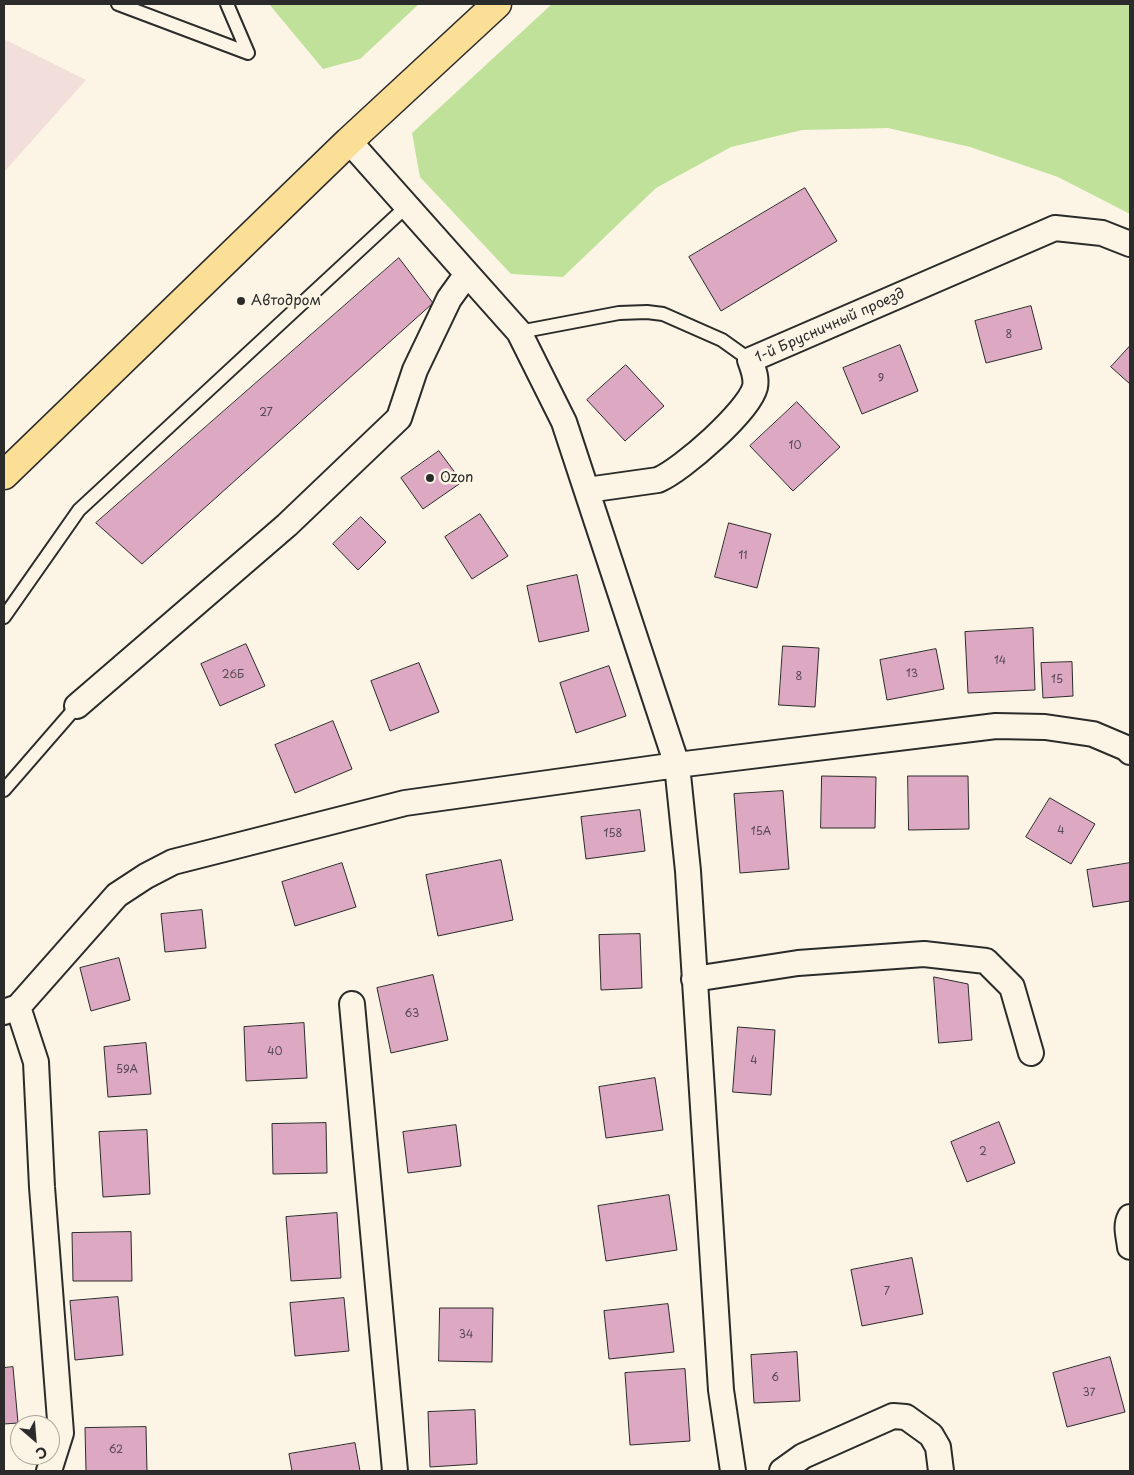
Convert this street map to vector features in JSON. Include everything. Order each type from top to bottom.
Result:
[{"type":"main road","points":[[4,475],[349,141],[497,4]]},
{"type":"street","points":[[349,141],[519,332],[564,422],[677,765],[688,871],[721,1390],[733,1471]]},
{"type":"street","name":"1-й Брусничный проезд","points":[[587,490],[658,480],[681,466],[728,425],[748,400],[755,388],[756,377],[750,360],[1055,228],[1102,233],[1130,244]]},
{"type":"street","points":[[76,706],[287,525],[399,418],[415,370],[449,299],[467,274]]},
{"type":"street","points":[[49,1471],[61,1432],[42,1187],[36,1062],[11,1009],[117,895],[146,876],[173,862],[405,803],[677,765],[996,726],[1045,727],[1093,734],[1130,752]]},
{"type":"street","points":[[694,979],[798,963],[924,954],[986,961],[1012,987],[1031,1053]]},
{"type":"street","points":[[352,1004],[395,1471]]},
{"type":"street","points":[[1130,1217],[1128,1220],[1130,1247]]},
{"type":"street","points":[[782,1471],[803,1456],[893,1416],[906,1417],[931,1435],[938,1447],[941,1471]]},
{"type":"lane","points":[[118,4],[248,53],[227,4]]},
{"type":"lane","points":[[4,617],[78,510],[407,206]]},
{"type":"lane","points":[[519,332],[619,313],[647,312],[663,314],[722,340],[750,360]]},
{"type":"lane","points":[[4,790],[76,706]]},
{"type":"shaded area","points":[[4,39],[86,80],[4,172]]},
{"type":"green space","points":[[269,4],[419,4],[360,59],[323,69]]},
{"type":"green space","points":[[552,4],[1130,4],[1130,214],[1058,177],[970,147],[888,128],[802,130],[731,147],[656,188],[563,277],[511,274],[420,177],[412,133]]},
{"type":"building","points":[[805,188],[837,241],[721,311],[689,257]]},
{"type":"building","points":[[399,258],[433,303],[142,564],[96,523]]},
{"type":"building","points":[[1031,306],[1042,349],[986,363],[975,321]]},
{"type":"building","points":[[900,345],[918,391],[862,414],[843,368]]},
{"type":"building","points":[[1130,346],[1130,384],[1111,367]]},
{"type":"building","points":[[626,365],[664,406],[625,441],[587,400]]},
{"type":"building","points":[[797,402],[840,447],[793,491],[750,446]]},
{"type":"building","points":[[439,451],[462,482],[423,509],[401,478]]},
{"type":"building","points":[[480,514],[508,556],[472,579],[445,537]]},
{"type":"building","points":[[361,517],[386,542],[358,570],[333,544]]},
{"type":"building","points":[[729,523],[771,534],[757,588],[715,577]]},
{"type":"building","points":[[577,575],[589,631],[539,642],[527,586]]},
{"type":"building","points":[[1033,628],[1035,690],[968,693],[965,632]]},
{"type":"building","points":[[246,644],[265,686],[220,706],[201,664]]},
{"type":"building","points":[[783,646],[819,648],[815,707],[779,705]]},
{"type":"building","points":[[936,649],[944,689],[887,700],[880,660]]},
{"type":"building","points":[[1072,662],[1073,696],[1043,698],[1041,663]]},
{"type":"building","points":[[419,663],[439,712],[390,731],[371,681]]},
{"type":"building","points":[[609,666],[626,716],[576,733],[560,683]]},
{"type":"building","points":[[333,721],[352,769],[295,793],[275,745]]},
{"type":"building","points":[[822,776],[876,777],[875,828],[821,828]]},
{"type":"building","points":[[908,776],[968,776],[969,829],[909,830]]},
{"type":"building","points":[[783,791],[789,869],[740,873],[734,794]]},
{"type":"building","points":[[1050,798],[1095,824],[1071,864],[1026,837]]},
{"type":"building","points":[[640,810],[645,851],[586,859],[581,817]]},
{"type":"building","points":[[501,860],[513,920],[438,936],[426,875]]},
{"type":"building","points":[[342,863],[356,907],[295,926],[282,882]]},
{"type":"building","points":[[1130,863],[1130,901],[1093,907],[1087,870]]},
{"type":"building","points":[[202,910],[206,948],[165,952],[161,914]]},
{"type":"building","points":[[640,934],[642,988],[601,990],[599,935]]},
{"type":"building","points":[[119,958],[130,1000],[91,1011],[80,968]]},
{"type":"building","points":[[433,975],[448,1040],[391,1053],[377,988]]},
{"type":"building","points":[[934,977],[968,984],[972,1040],[939,1043]]},
{"type":"building","points":[[304,1023],[307,1078],[246,1081],[244,1027]]},
{"type":"building","points":[[738,1027],[775,1030],[771,1095],[733,1092]]},
{"type":"building","points":[[146,1043],[151,1094],[108,1097],[104,1047]]},
{"type":"building","points":[[655,1078],[663,1130],[606,1138],[599,1087]]},
{"type":"building","points":[[999,1122],[1015,1163],[967,1182],[951,1142]]},
{"type":"building","points":[[326,1123],[327,1173],[273,1174],[272,1124]]},
{"type":"building","points":[[456,1125],[461,1166],[408,1173],[403,1132]]},
{"type":"building","points":[[147,1130],[150,1194],[103,1197],[99,1132]]},
{"type":"building","points":[[669,1195],[677,1250],[606,1261],[598,1206]]},
{"type":"building","points":[[337,1213],[341,1278],[291,1281],[286,1217]]},
{"type":"building","points":[[131,1232],[132,1281],[73,1281],[72,1233]]},
{"type":"building","points":[[912,1258],[923,1314],[862,1326],[851,1270]]},
{"type":"building","points":[[118,1297],[123,1355],[75,1360],[70,1301]]},
{"type":"building","points":[[344,1298],[349,1351],[295,1356],[290,1303]]},
{"type":"building","points":[[668,1304],[674,1352],[609,1359],[604,1311]]},
{"type":"building","points":[[440,1308],[493,1308],[492,1362],[439,1361]]},
{"type":"building","points":[[797,1352],[800,1401],[754,1403],[751,1355]]},
{"type":"building","points":[[1110,1357],[1125,1412],[1067,1427],[1053,1373]]},
{"type":"building","points":[[13,1367],[17,1415],[10,1415],[10,1424],[4,1424],[4,1368]]},
{"type":"building","points":[[685,1369],[690,1441],[630,1445],[625,1373]]},
{"type":"building","points":[[475,1410],[477,1464],[430,1467],[428,1412]]},
{"type":"building","points":[[146,1427],[147,1471],[86,1471],[85,1428]]},
{"type":"building","points":[[355,1443],[360,1471],[292,1471],[289,1454]]},
{"type":"place","name":"Автодром","points":[[241,301]]},
{"type":"place","name":"Ozon","points":[[430,478]]}]
